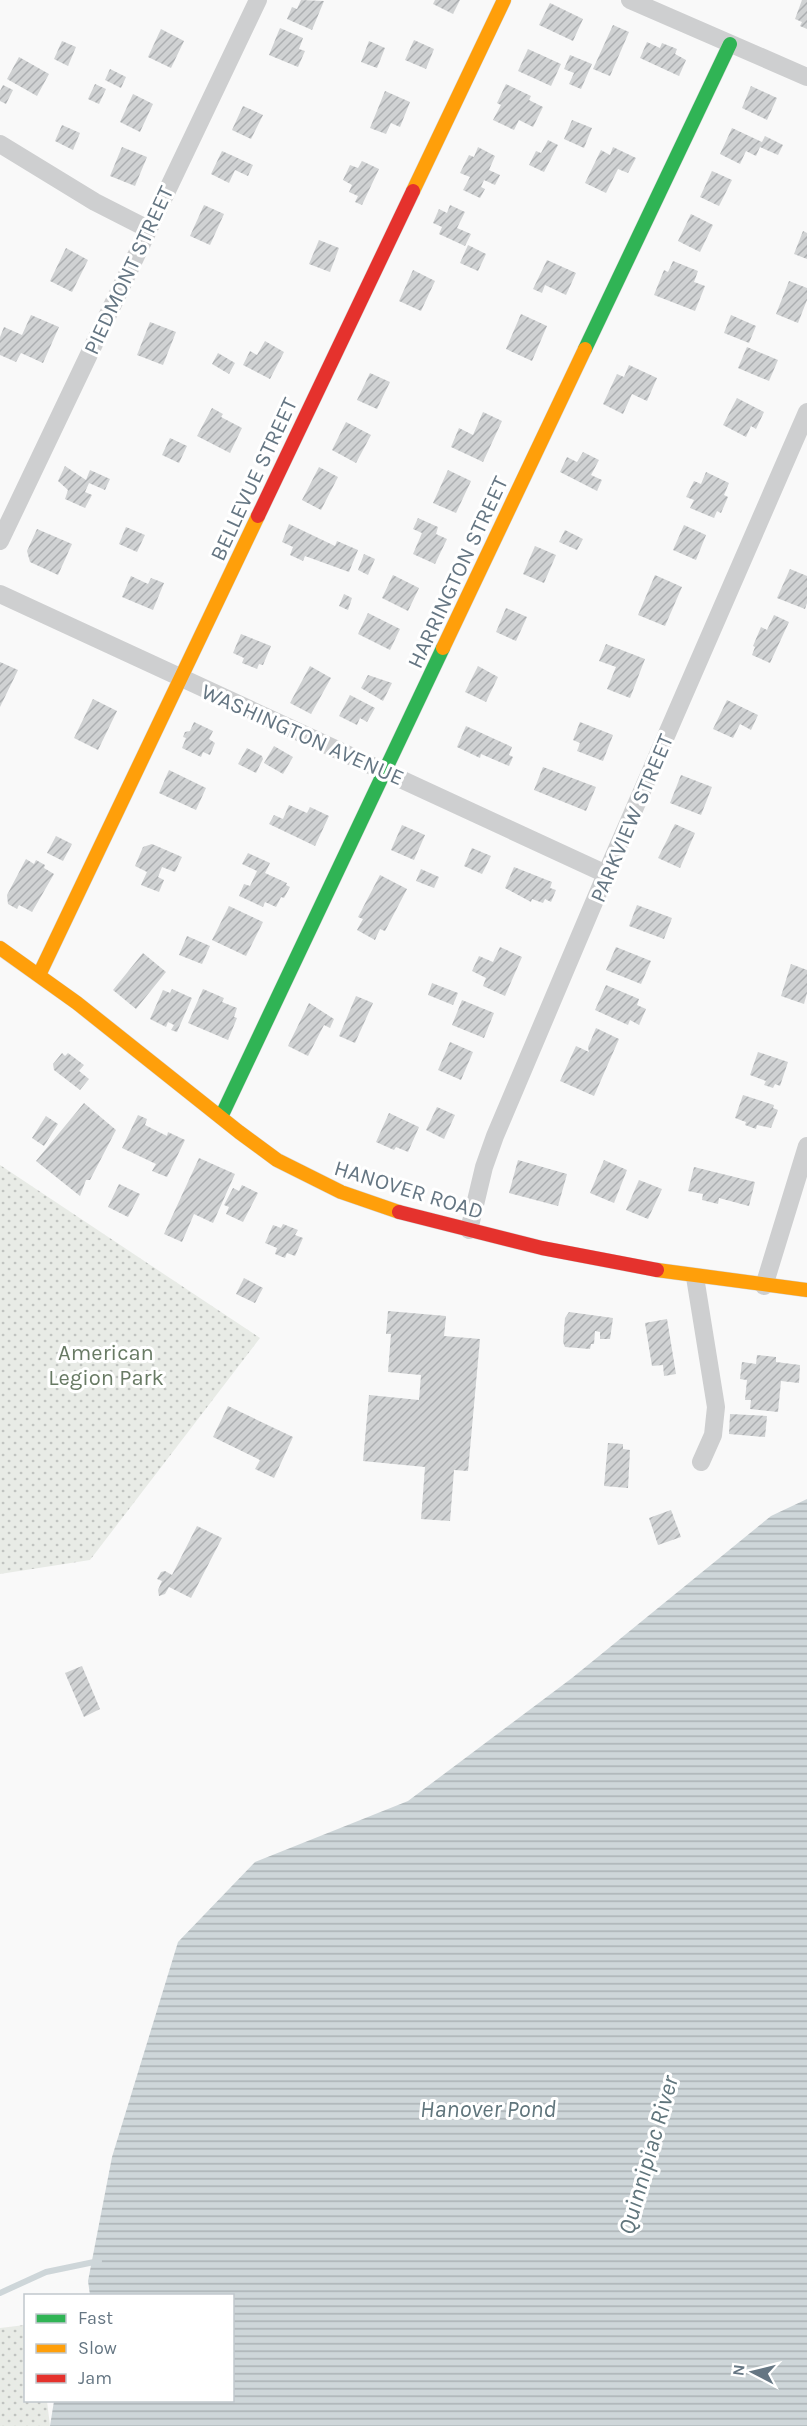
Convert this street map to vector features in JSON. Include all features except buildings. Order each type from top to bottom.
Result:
[{"type":"street","name":"PIEDMONT STREET","points":[[0,541],[258,0]]},
{"type":"street","name":"BELLEVUE STREET","points":[[39,975],[504,0]]},
{"type":"street","points":[[630,0],[807,77]]},
{"type":"street","name":"HARRINGTON STREET","points":[[220,1117],[730,44]]},
{"type":"street","points":[[0,144],[95,202],[148,229]]},
{"type":"street","name":"PARKVIEW STREET","points":[[469,1230],[484,1167],[495,1137],[606,874],[807,412]]},
{"type":"street","name":"WASHINGTON AVENUE","points":[[0,594],[606,874]]},
{"type":"street","name":"HANOVER ROAD","points":[[0,948],[39,975],[278,1161],[312,1180],[347,1195],[389,1209],[590,1259],[695,1277],[807,1290]]},
{"type":"street","points":[[764,1286],[807,1146]]},
{"type":"street","points":[[695,1277],[716,1407],[713,1435],[701,1462]]},
{"type":"green space","name":"American Legion Park","points":[[0,1165],[260,1338],[90,1560],[0,1574]]},
{"type":"green space","points":[[24,2325],[24,2402],[47,2402],[50,2426],[0,2426],[0,2328]]},
{"type":"water","name":"Hanover Pond","points":[[807,1499],[807,2426],[50,2426],[54,2402],[234,2402],[234,2294],[90,2294],[88,2281],[112,2157],[178,1942],[255,1862],[408,1801],[572,1678],[771,1516]]},
{"type":"waterway","points":[[0,2293],[46,2272],[99,2261]]},
{"type":"traffic: fast","points":[[585,349],[730,44]]},
{"type":"traffic: fast","points":[[221,1117],[443,648]]},
{"type":"traffic: slow","points":[[413,191],[504,0]]},
{"type":"traffic: slow","points":[[443,648],[585,349]]},
{"type":"traffic: slow","points":[[39,975],[258,516]]},
{"type":"traffic: slow","points":[[0,948],[77,1003],[277,1160],[341,1192],[399,1212]]},
{"type":"traffic: slow","points":[[657,1270],[807,1290]]},
{"type":"traffic: jam","points":[[258,516],[413,191]]},
{"type":"traffic: jam","points":[[399,1212],[542,1248],[657,1270]]},
{"type":"water label","name":"Quinnipiac River","points":[[648,2155]]}]
